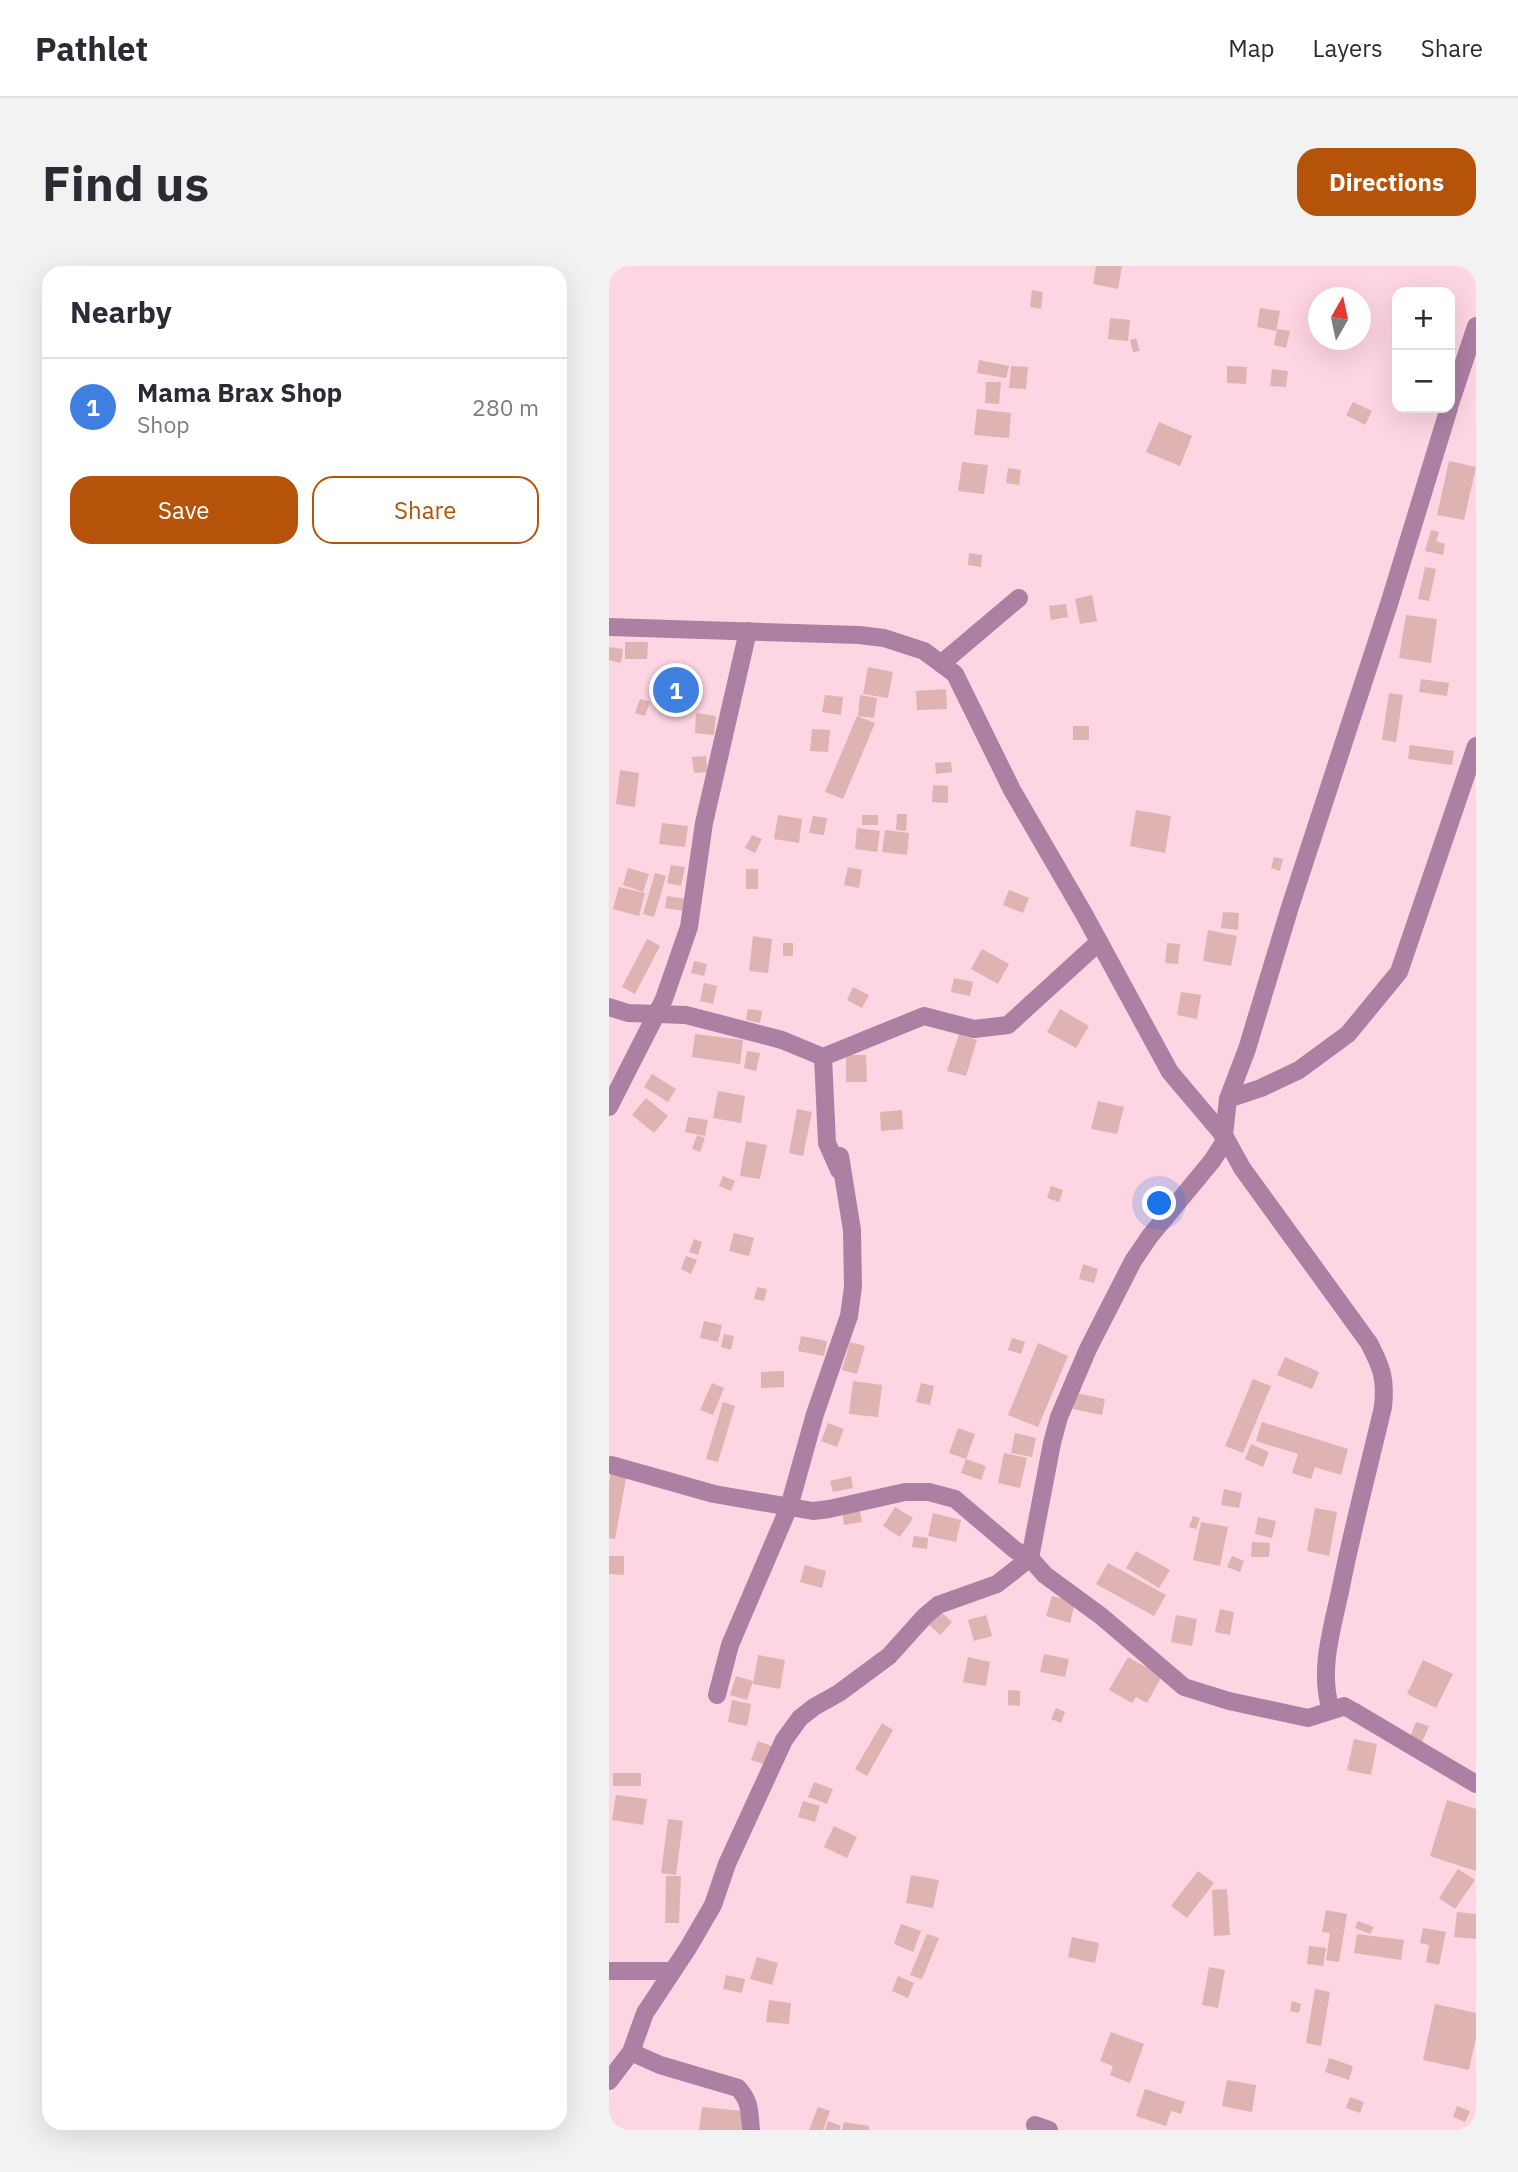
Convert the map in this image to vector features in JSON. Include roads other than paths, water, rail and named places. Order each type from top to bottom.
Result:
[{"type":"street","points":[[1455,388],[1476,326]]},
{"type":"street","points":[[609,2081],[631,2052],[645,2013],[713,1905],[727,1864],[784,1740],[800,1718],[889,1656],[938,1605],[997,1584],[1030,1558],[1059,1417],[1088,1349],[1133,1261],[1150,1236],[1220,1151],[1225,1137],[1228,1099],[1247,1049],[1306,857],[1389,604],[1447,413]]},
{"type":"street","points":[[942,663],[1019,598]]},
{"type":"street","points":[[609,627],[884,638],[924,651],[954,674],[1011,790],[1170,1072],[1225,1137],[1242,1167],[1369,1343],[1382,1368],[1385,1386],[1383,1407],[1326,1656],[1326,1684],[1331,1710],[1344,1706],[1476,1784]]},
{"type":"street","points":[[609,1107],[663,999],[689,927],[704,823],[748,631]]},
{"type":"street","points":[[1228,1099],[1261,1088],[1299,1070],[1348,1034],[1399,972],[1476,746]]},
{"type":"street","points":[[609,1007],[628,1013],[698,1018],[782,1040],[823,1057],[924,1016],[974,1029],[1008,1025],[1099,943]]},
{"type":"street","points":[[823,1057],[827,1143],[846,1184]]},
{"type":"street","points":[[717,1695],[730,1645],[789,1507],[815,1413],[849,1316],[853,1287],[852,1230],[841,1156]]},
{"type":"street","points":[[611,1465],[714,1494],[813,1511],[905,1492],[929,1492],[955,1499],[1016,1550],[1030,1558],[1045,1575],[1101,1616],[1184,1687],[1229,1702],[1308,1718],[1344,1706]]},
{"type":"street","points":[[609,1971],[671,1970]]},
{"type":"street","points":[[631,2052],[660,2065],[738,2088],[749,2105],[751,2130]]},
{"type":"place","name":"Mama Brax Shop","points":[[676,690]]}]
